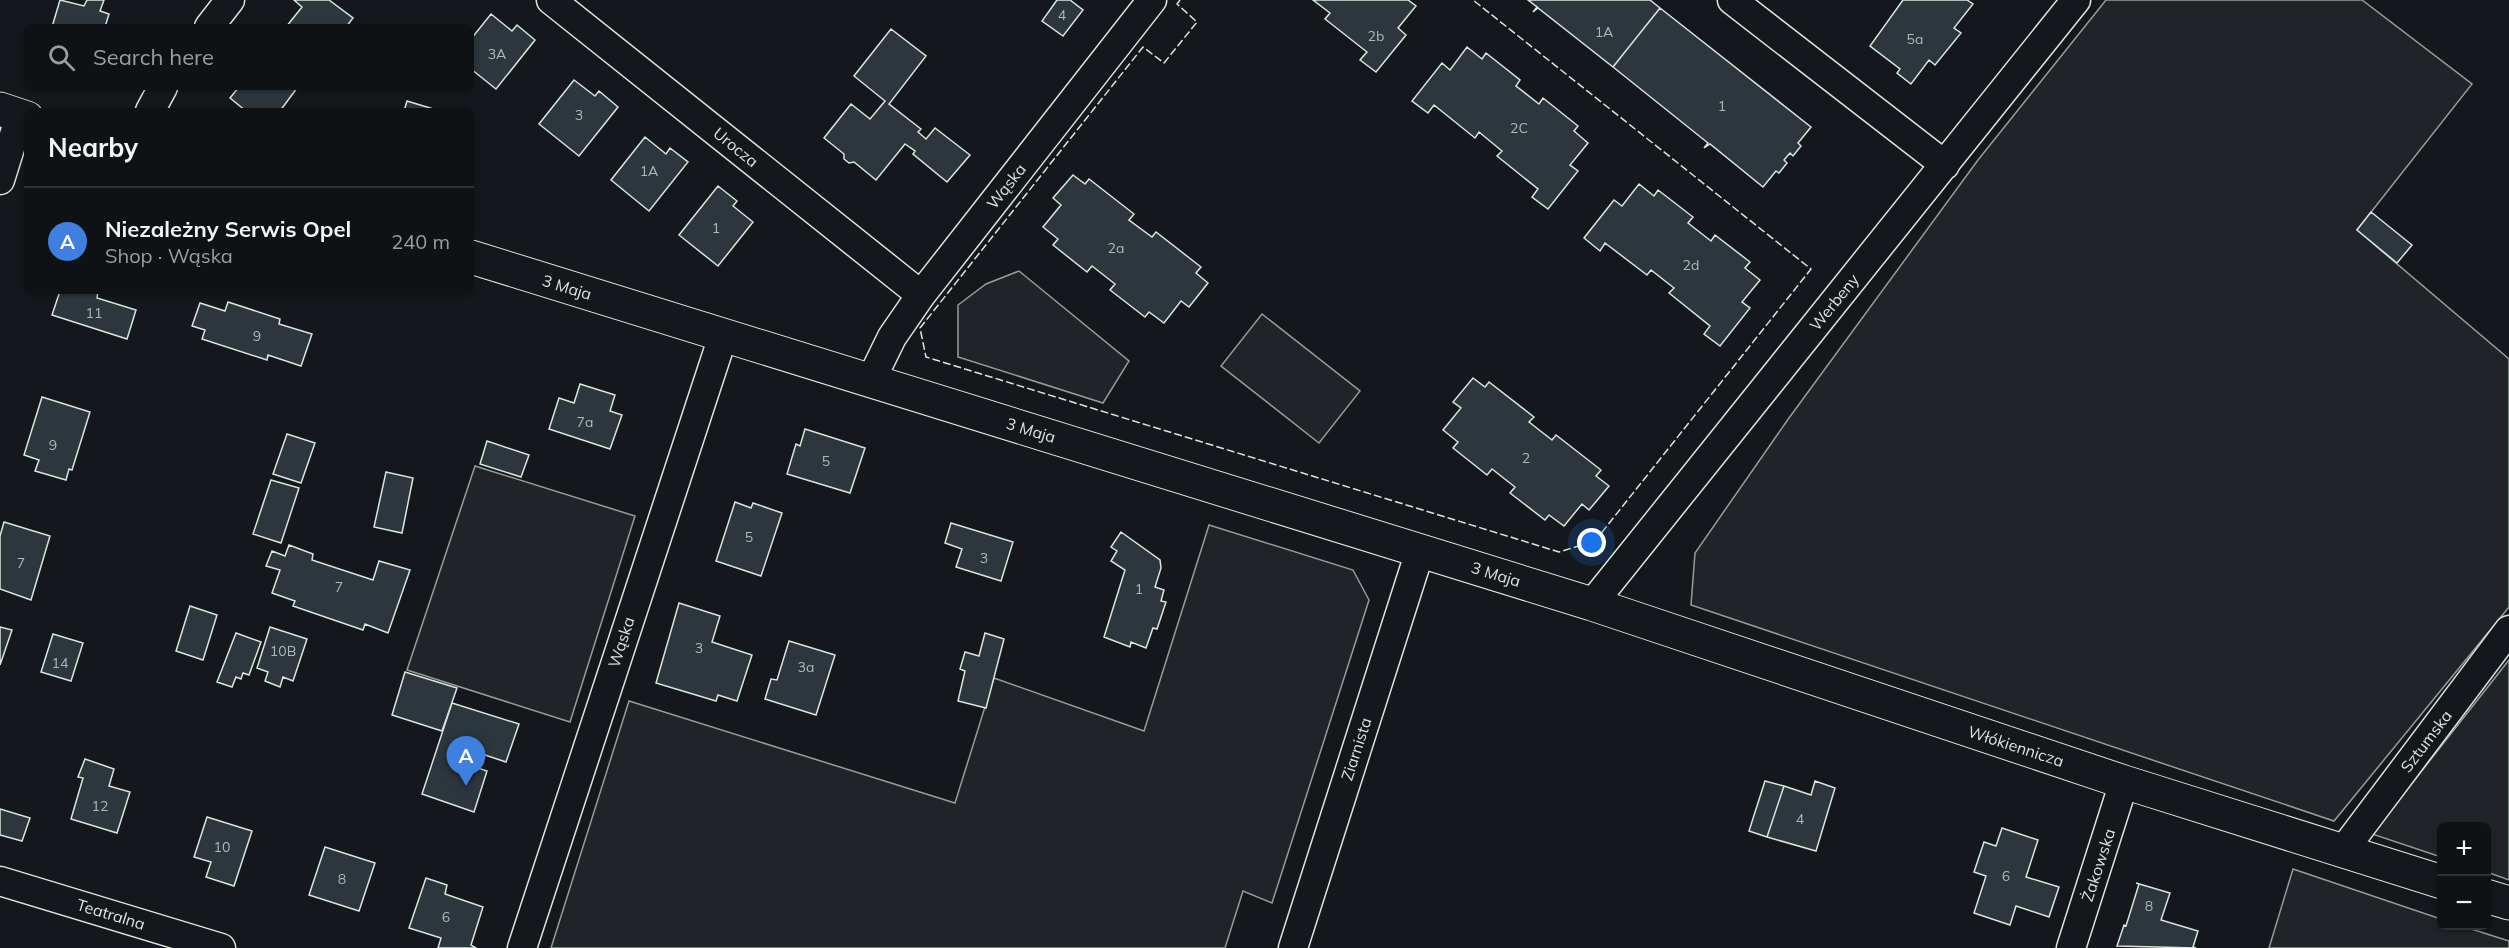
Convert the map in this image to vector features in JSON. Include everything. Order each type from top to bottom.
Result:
[{"type":"street","points":[[211,24],[230,0]]},
{"type":"street","name":"Urocza","points":[[551,0],[921,295]]},
{"type":"street","name":"Wąska","points":[[871,380],[892,337],[921,295],[1152,0]]},
{"type":"street","points":[[1732,0],[1945,165]]},
{"type":"street","name":"Werbeny","points":[[1592,604],[2076,0]]},
{"type":"street","points":[[152,108],[161,90]]},
{"type":"street","points":[[0,180],[16,114]]},
{"type":"street","name":"3 Maja","points":[[474,258],[1592,604]]},
{"type":"street","name":"Wąska","points":[[522,948],[723,336]]},
{"type":"street","name":"Ziarnista","points":[[1293,948],[1420,551]]},
{"type":"street","name":"Włókiennicza","points":[[1592,604],[2124,783],[2437,880]]},
{"type":"street","name":"Sztumska","points":[[2342,852],[2509,630]]},
{"type":"street","name":"Żakowska","points":[[2071,948],[2124,783]]},
{"type":"street","name":"Teatralna","points":[[0,881],[221,948]]},
{"type":"street","points":[[2491,897],[2509,903]]},
{"type":"shaded area","points":[[2106,0],[2362,0],[2472,84],[2357,230],[2509,359],[2509,607],[2334,821],[1691,605],[1695,553],[1789,418],[1978,160]]},
{"type":"shaded area","points":[[1019,271],[1129,361],[1103,403],[958,357],[958,305],[986,284]]},
{"type":"shaded area","points":[[1262,314],[1360,391],[1319,443],[1221,366]]},
{"type":"shaded area","points":[[475,466],[635,516],[570,722],[407,670]]},
{"type":"shaded area","points":[[1209,525],[1353,570],[1369,600],[1272,903],[1243,891],[1225,948],[551,948],[629,701],[955,803],[994,678],[1144,731]]},
{"type":"shaded area","points":[[2509,660],[2509,880],[2491,873],[2491,822],[2437,822],[2437,856],[2372,834]]},
{"type":"shaded area","points":[[2293,869],[2437,918],[2437,930],[2475,930],[2509,941],[2509,948],[2269,948]]},
{"type":"building","points":[[60,0],[84,6],[87,0],[104,0],[100,11],[109,14],[106,24],[53,24]]},
{"type":"building","points":[[294,0],[329,0],[353,18],[348,24],[288,24],[302,7]]},
{"type":"building","points":[[1057,0],[1070,0],[1083,10],[1063,36],[1042,21]]},
{"type":"building","points":[[1313,0],[1408,0],[1416,6],[1398,28],[1406,35],[1376,72],[1360,60],[1367,52],[1325,19],[1330,13]]},
{"type":"building","points":[[1528,0],[1650,0],[1660,8],[1613,67],[1538,8],[1533,12],[1537,7]]},
{"type":"building","points":[[1903,0],[1967,0],[1973,4],[1954,28],[1961,33],[1935,65],[1929,60],[1911,84],[1897,73],[1900,69],[1870,46]]},
{"type":"building","points":[[1660,8],[1811,127],[1798,143],[1801,146],[1793,156],[1790,153],[1784,160],[1787,163],[1779,173],[1776,171],[1763,187],[1710,144],[1704,148],[1708,143],[1613,67]]},
{"type":"building","points":[[491,14],[512,31],[517,25],[535,40],[496,89],[474,71],[474,35]]},
{"type":"building","points":[[891,29],[926,56],[889,104],[921,129],[918,132],[926,139],[935,128],[970,155],[947,182],[913,154],[915,151],[905,144],[876,180],[854,162],[849,163],[844,159],[844,154],[824,138],[851,104],[870,119],[885,101],[854,76]]},
{"type":"building","points":[[1467,47],[1482,59],[1486,53],[1520,80],[1516,86],[1539,104],[1543,98],[1578,126],[1574,131],[1588,143],[1570,165],[1578,171],[1548,209],[1532,197],[1538,189],[1497,156],[1502,151],[1479,132],[1475,138],[1434,105],[1428,113],[1412,101],[1442,63],[1450,70]]},
{"type":"building","points":[[574,80],[595,96],[599,91],[618,107],[579,156],[539,124]]},
{"type":"building","points":[[237,90],[296,90],[282,108],[242,108],[230,98]]},
{"type":"building","points":[[407,101],[430,108],[405,108]]},
{"type":"building","points":[[645,137],[666,154],[670,148],[688,162],[649,211],[611,180]]},
{"type":"building","points":[[1073,175],[1085,184],[1089,179],[1134,214],[1129,220],[1152,237],[1156,232],[1201,267],[1196,273],[1208,283],[1189,307],[1181,301],[1164,323],[1149,312],[1145,317],[1110,290],[1115,284],[1092,266],[1087,272],[1053,245],[1058,239],[1043,227],[1061,205],[1053,198]]},
{"type":"building","points":[[1639,184],[1654,196],[1658,190],[1693,217],[1688,223],[1711,241],[1715,235],[1750,262],[1745,268],[1760,280],[1742,302],[1750,308],[1720,346],[1704,334],[1710,326],[1669,293],[1674,288],[1651,270],[1647,275],[1605,243],[1600,251],[1584,238],[1614,200],[1622,206]]},
{"type":"building","points":[[718,186],[737,201],[733,206],[753,222],[718,266],[679,235]]},
{"type":"building","points":[[2371,212],[2412,245],[2397,263],[2357,230]]},
{"type":"building","points":[[59,294],[98,294],[97,298],[136,310],[127,339],[52,315]]},
{"type":"building","points":[[228,302],[280,319],[279,324],[312,334],[301,366],[268,355],[267,360],[202,339],[205,330],[192,326],[200,303],[225,311]]},
{"type":"building","points":[[1473,378],[1485,387],[1489,382],[1534,417],[1529,422],[1552,440],[1556,435],[1601,470],[1596,476],[1609,486],[1589,510],[1582,504],[1564,526],[1549,515],[1545,520],[1510,493],[1515,487],[1492,469],[1487,475],[1453,448],[1458,442],[1443,430],[1461,408],[1453,402]]},
{"type":"building","points":[[580,384],[615,395],[610,411],[622,415],[610,449],[549,429],[559,398],[574,403]]},
{"type":"building","points":[[42,397],[90,412],[72,470],[69,469],[66,480],[35,471],[39,460],[24,455]]},
{"type":"building","points":[[805,429],[865,448],[850,493],[787,474],[796,444],[800,446]]},
{"type":"building","points":[[287,434],[315,443],[301,483],[273,474]]},
{"type":"building","points":[[487,441],[529,455],[521,477],[480,464]]},
{"type":"building","points":[[386,472],[413,478],[402,533],[374,527]]},
{"type":"building","points":[[271,480],[299,488],[281,543],[253,534]]},
{"type":"building","points":[[735,502],[751,508],[753,503],[782,513],[761,576],[716,561]]},
{"type":"building","points":[[4,522],[50,536],[31,600],[0,589],[0,536]]},
{"type":"building","points":[[951,523],[1013,542],[1001,581],[956,567],[962,549],[945,543]]},
{"type":"building","points":[[1121,532],[1160,560],[1161,568],[1155,587],[1164,590],[1161,601],[1166,602],[1157,629],[1153,628],[1146,648],[1131,642],[1130,647],[1104,637],[1125,570],[1111,561],[1117,551],[1111,547]]},
{"type":"building","points":[[289,545],[313,554],[312,560],[373,580],[379,561],[410,570],[388,633],[365,624],[363,630],[293,606],[295,601],[272,593],[280,570],[266,566],[272,551],[285,556]]},
{"type":"building","points":[[679,603],[720,616],[712,642],[752,655],[737,701],[718,695],[716,701],[656,683]]},
{"type":"building","points":[[190,606],[217,615],[203,660],[176,651]]},
{"type":"building","points":[[0,627],[12,630],[0,665]]},
{"type":"building","points":[[270,627],[307,639],[293,681],[283,677],[280,687],[265,681],[268,672],[257,668]]},
{"type":"building","points":[[236,633],[261,642],[249,675],[243,673],[241,679],[236,677],[232,687],[217,682]]},
{"type":"building","points":[[985,633],[1004,639],[986,708],[958,701],[965,671],[960,669],[965,652],[979,656]]},
{"type":"building","points":[[53,634],[83,643],[71,681],[41,672]]},
{"type":"building","points":[[789,641],[835,655],[816,715],[765,699],[771,679],[777,680]]},
{"type":"building","points":[[405,672],[457,688],[442,731],[392,715]]},
{"type":"building","points":[[452,703],[519,724],[506,762],[476,752],[472,766],[487,771],[474,812],[422,794]]},
{"type":"building","points":[[85,759],[114,769],[109,786],[130,792],[117,833],[71,819],[83,778],[78,777]]},
{"type":"building","points":[[1765,781],[1784,786],[1767,837],[1749,831]]},
{"type":"building","points":[[1815,781],[1835,788],[1816,851],[1767,837],[1784,786],[1811,795]]},
{"type":"building","points":[[0,809],[30,818],[22,841],[0,835]]},
{"type":"building","points":[[207,817],[252,831],[234,886],[206,877],[211,862],[194,857]]},
{"type":"building","points":[[2002,828],[2038,840],[2026,877],[2059,887],[2049,917],[2016,906],[2010,925],[1974,913],[1986,876],[1974,872],[1984,842],[1996,846]]},
{"type":"building","points":[[325,847],[375,863],[359,911],[309,895]]},
{"type":"building","points":[[426,878],[447,885],[445,894],[483,907],[471,945],[476,948],[438,948],[441,938],[409,928]]},
{"type":"building","points":[[2136,883],[2170,893],[2161,920],[2198,931],[2193,947],[2196,948],[2117,946],[2139,884]]},
{"type":"fence","points":[[1180,0],[1177,4],[1197,22],[1164,63],[1143,47],[920,328],[926,357],[1559,552],[1595,541],[1811,269],[1473,0]]},
{"type":"place","name":"Niezależny Serwis Opel","points":[[466,786]]}]
